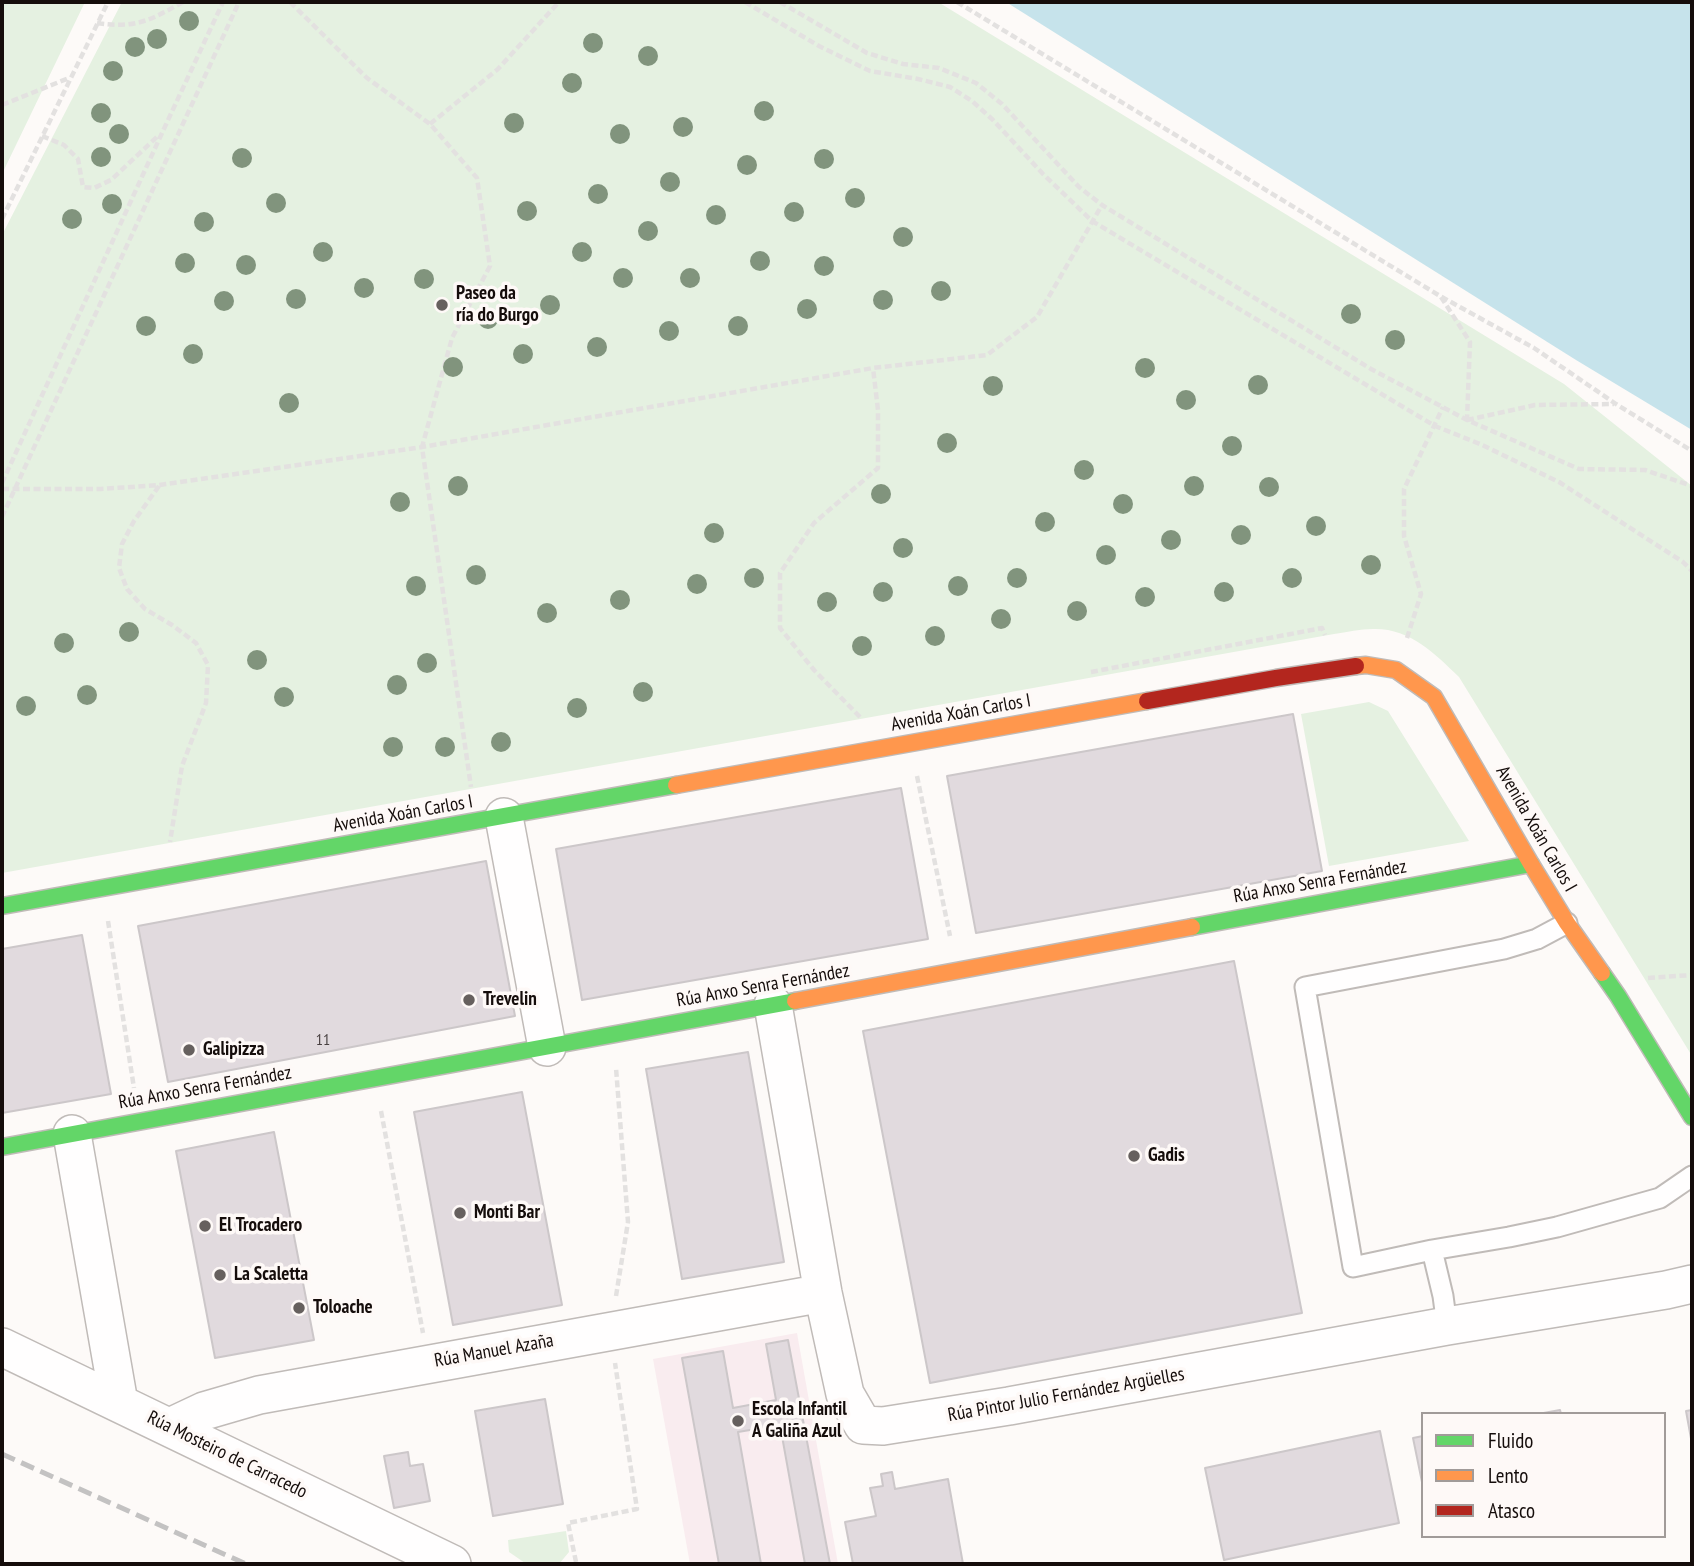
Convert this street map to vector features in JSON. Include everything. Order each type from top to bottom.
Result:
[{"type":"street","name":"Avenida Xoán Carlos I","points":[[2,906],[1276,678],[1366,665],[1396,670],[1434,696],[1567,923],[1618,996],[1692,1117]]},
{"type":"street","points":[[504,817],[547,1047]]},
{"type":"street","name":"Rúa Anxo Senra Fernández","points":[[2,1147],[1531,864]]},
{"type":"street","name":"Rúa Pintor Julio Fernández Argüelles","points":[[773,1005],[823,1293],[845,1394],[863,1425],[883,1426],[1023,1403],[1692,1284]]},
{"type":"street","points":[[72,1134],[119,1403]]},
{"type":"street","name":"Rúa Manuel Azaña","points":[[170,1427],[204,1411],[259,1395],[823,1293]]},
{"type":"street","name":"Rúa Mosteiro de Carracedo","points":[[2,1347],[452,1564]]},
{"type":"lane","points":[[1567,923],[1537,939],[1504,949],[1305,987],[1353,1267],[1570,1224],[1660,1198],[1692,1176]]},
{"type":"lane","points":[[1432,1250],[1447,1326]]},
{"type":"path","points":[[2,219],[108,2]]},
{"type":"path","points":[[97,23],[140,24],[183,2]]},
{"type":"path","points":[[2,483],[223,2]]},
{"type":"path","points":[[2,517],[239,2]]},
{"type":"path","points":[[290,2],[368,78],[430,124],[477,178],[490,267],[452,338],[422,447],[472,797]]},
{"type":"path","points":[[430,124],[498,69],[559,2]]},
{"type":"path","points":[[744,2],[819,46],[870,71],[950,87],[972,101],[993,120],[1042,174],[1093,221],[1435,426],[1559,482],[1683,562],[1692,571]]},
{"type":"path","points":[[780,2],[866,53],[903,64],[939,68],[976,83],[1002,104],[1079,187],[1102,205],[1371,369],[1443,408],[1579,469],[1645,470],[1692,486]]},
{"type":"path","points":[[957,2],[1440,296],[1534,348],[1616,404],[1692,451]]},
{"type":"path","points":[[2,105],[71,78]]},
{"type":"path","points":[[43,136],[64,145],[78,159],[83,187],[94,188],[111,180],[162,133]]},
{"type":"path","points":[[2,489],[101,489],[159,485],[422,447],[873,368],[987,355],[1037,317],[1102,205]]},
{"type":"path","points":[[1440,296],[1471,342],[1466,420]]},
{"type":"path","points":[[852,708],[814,670],[780,628],[780,573],[814,523],[877,468],[877,410],[873,368]]},
{"type":"path","points":[[1466,420],[1535,405],[1616,404]]},
{"type":"path","points":[[1408,634],[1421,594],[1405,536],[1405,489],[1443,408]]},
{"type":"path","points":[[159,485],[134,520],[122,544],[119,568],[127,589],[145,609],[196,643],[208,665],[206,703],[182,766],[169,853]]},
{"type":"path","points":[[911,743],[958,971]]},
{"type":"path","points":[[103,889],[139,1122]]},
{"type":"path","points":[[576,1564],[568,1523],[637,1509],[610,1331],[628,1222],[613,1034]]},
{"type":"path","points":[[375,1079],[428,1363]]},
{"type":"shaded area","name":"Escola Infantil A Galiña Azul","points":[[797,1333],[838,1564],[690,1564],[653,1359]]},
{"type":"green space","points":[[2,2],[85,2],[2,174]]},
{"type":"green space","points":[[122,2],[938,2],[1564,384],[1692,486],[1692,1056],[1459,677],[1410,637],[1386,630],[1334,634],[2,873],[2,235]]},
{"type":"green space","points":[[1369,702],[1388,711],[1469,841],[1329,866],[1301,714]]},
{"type":"green space","points":[[566,1531],[569,1552],[559,1564],[525,1563],[509,1552],[508,1540]]},
{"type":"water","points":[[1006,2],[1692,2],[1692,430],[1576,360]]},
{"type":"building","points":[[1293,714],[1322,871],[976,933],[947,776]]},
{"type":"building","points":[[901,788],[928,939],[582,1000],[556,849]]},
{"type":"building","points":[[486,861],[515,1016],[168,1082],[138,926]]},
{"type":"building","points":[[82,935],[111,1094],[2,1113],[2,949]]},
{"type":"building","points":[[1234,961],[1302,1313],[930,1383],[863,1031]]},
{"type":"building","points":[[748,1052],[784,1262],[682,1279],[646,1069]]},
{"type":"building","points":[[522,1092],[562,1305],[453,1325],[414,1112]]},
{"type":"building","points":[[274,1132],[314,1340],[215,1358],[176,1151]]},
{"type":"building","points":[[788,1340],[830,1564],[805,1564],[780,1425],[738,1432],[761,1564],[719,1564],[682,1358],[723,1351],[733,1408],[776,1400],[766,1344]]},
{"type":"building","points":[[545,1399],[563,1504],[493,1516],[475,1411]]},
{"type":"building","points":[[1692,1410],[1692,1444],[1686,1411]]},
{"type":"building","points":[[1380,1431],[1399,1523],[1224,1560],[1205,1468]]},
{"type":"building","points":[[1421,1436],[1421,1477],[1413,1438]]},
{"type":"building","points":[[408,1452],[410,1466],[423,1464],[430,1501],[394,1508],[384,1456]]},
{"type":"building","points":[[892,1472],[895,1489],[948,1479],[963,1564],[853,1564],[845,1522],[876,1516],[870,1488],[883,1486],[881,1474]]},
{"type":"railway","points":[[2,1454],[246,1564]]},
{"type":"traffic: fast","points":[[2,906],[676,785]]},
{"type":"traffic: fast","points":[[1192,927],[1531,864]]},
{"type":"traffic: fast","points":[[1602,973],[1692,1117]]},
{"type":"traffic: fast","points":[[2,1147],[795,1001]]},
{"type":"traffic: slow","points":[[1356,666],[1396,670],[1434,697],[1531,864],[1602,973]]},
{"type":"traffic: slow","points":[[676,785],[1147,701]]},
{"type":"traffic: slow","points":[[795,1001],[1192,927]]},
{"type":"traffic: jam","points":[[1147,701],[1356,666]]},
{"type":"place","name":"Paseo da ría do Burgo","points":[[442,305]]},
{"type":"place","name":"Trevelin","points":[[469,1000]]},
{"type":"place","name":"Galipizza","points":[[189,1050]]},
{"type":"place","name":"Gadis","points":[[1134,1156]]},
{"type":"place","name":"Monti Bar","points":[[460,1213]]},
{"type":"place","name":"El Trocadero","points":[[205,1226]]},
{"type":"place","name":"La Scaletta","points":[[220,1275]]},
{"type":"place","name":"Toloache","points":[[299,1308]]},
{"type":"place","name":"Escola Infantil A Galiña Azul","points":[[738,1421]]}]
